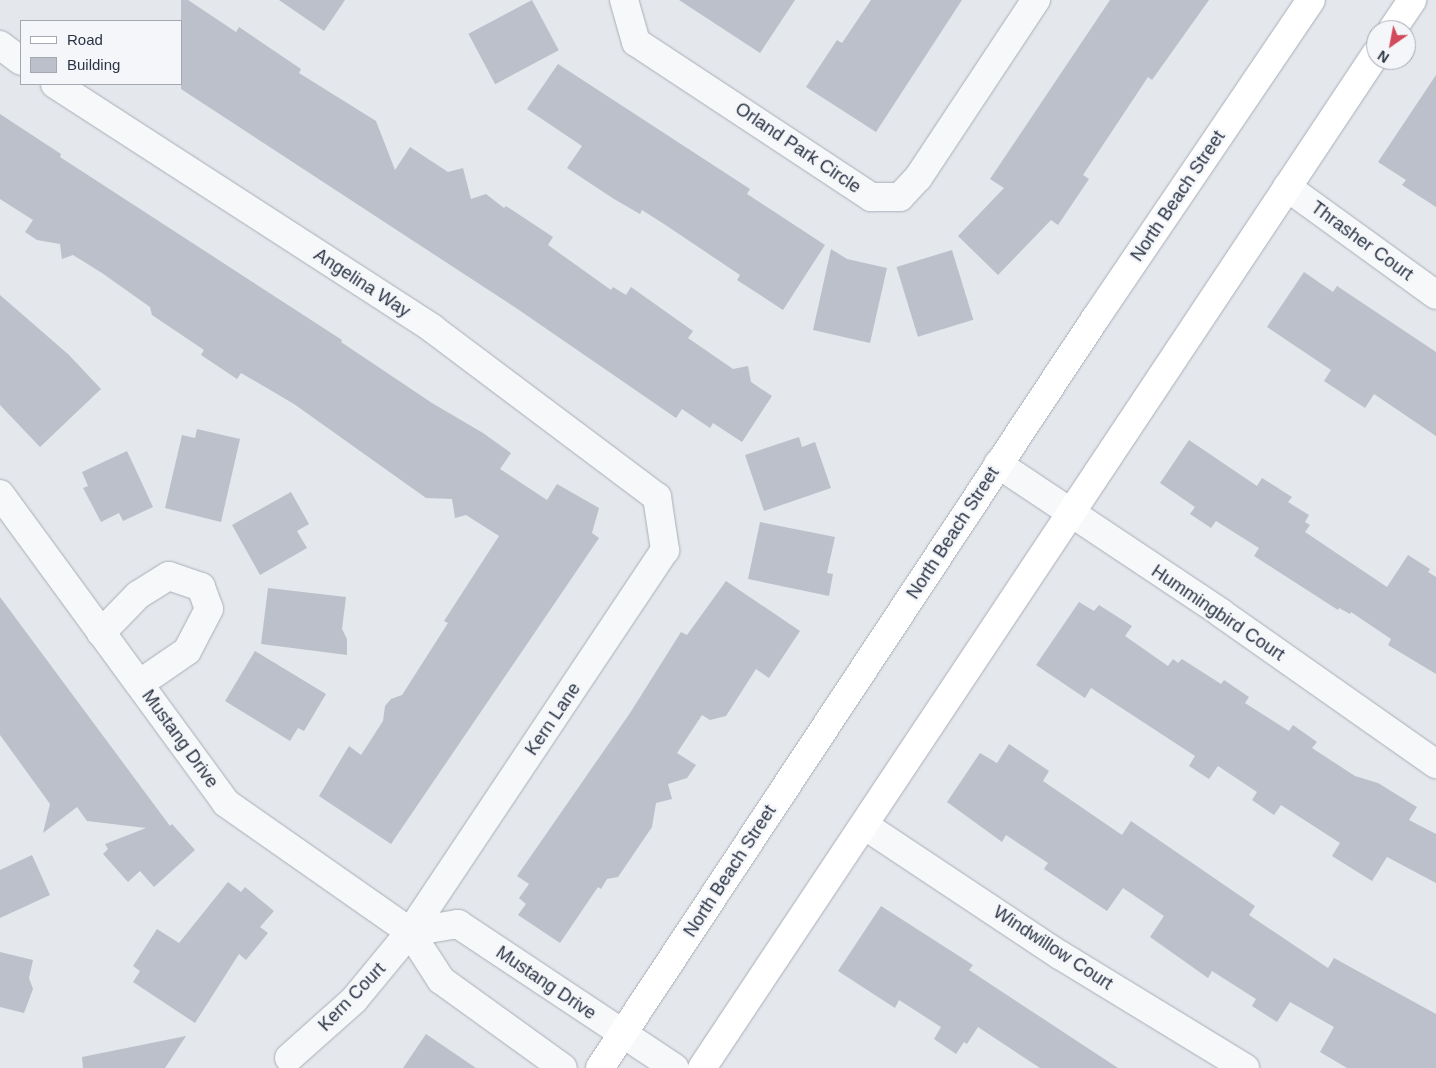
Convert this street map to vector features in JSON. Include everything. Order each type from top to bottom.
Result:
[{"type":"main road","name":"North Beach Street","points":[[600,1068],[998,464],[1311,0]]},
{"type":"main road","points":[[1399,20],[1412,0]]},
{"type":"main road","points":[[702,1068],[1366,69]]},
{"type":"street","name":"Orland Park Circle","points":[[624,0],[636,42],[871,197],[900,197],[918,178],[1036,0]]},
{"type":"street","points":[[0,45],[20,60]]},
{"type":"street","name":"Angelina Way","points":[[57,85],[433,329],[657,497]]},
{"type":"street","name":"Thrasher Court","points":[[1287,187],[1436,294]]},
{"type":"street","name":"Hummingbird Court","points":[[998,464],[1070,515],[1221,613],[1436,764]]},
{"type":"street","name":"Mustang Drive","points":[[0,494],[226,803],[410,932],[440,980],[564,1068]]},
{"type":"street","name":"Kern Lane","points":[[410,932],[665,550],[657,497]]},
{"type":"street","points":[[101,633],[138,595],[169,576],[201,587],[209,609],[187,651],[139,684]]},
{"type":"street","name":"Windwillow Court","points":[[864,825],[1060,955],[1245,1068]]},
{"type":"street","name":"Mustang Drive","points":[[410,932],[458,924],[675,1068]]},
{"type":"street","name":"Kern Court","points":[[289,1058],[354,1000],[410,932]]},
{"type":"building","points":[[181,0],[188,0],[236,32],[239,27],[301,69],[299,73],[376,121],[395,170],[410,147],[448,172],[463,168],[471,199],[486,194],[504,208],[506,206],[553,237],[548,245],[611,290],[613,287],[626,295],[631,287],[693,331],[688,338],[733,369],[748,366],[751,382],[772,396],[742,442],[713,423],[710,428],[682,409],[676,418],[519,310],[181,89]]},
{"type":"building","points":[[279,0],[345,0],[324,31]]},
{"type":"building","points":[[532,0],[559,50],[495,84],[468,34]]},
{"type":"building","points":[[679,0],[795,0],[760,53]]},
{"type":"building","points":[[871,0],[962,0],[876,132],[806,87],[837,40],[842,43]]},
{"type":"building","points":[[1110,0],[1209,0],[1152,80],[1148,77],[1083,175],[1089,179],[1058,225],[1051,220],[998,275],[958,236],[1004,188],[990,179]]},
{"type":"building","points":[[558,64],[750,189],[747,194],[825,245],[783,310],[737,280],[740,275],[664,224],[642,210],[640,214],[614,199],[567,168],[582,146],[527,109]]},
{"type":"building","points":[[1436,75],[1436,207],[1402,185],[1406,180],[1378,162]]},
{"type":"building","points":[[0,114],[61,154],[60,157],[342,340],[341,342],[432,403],[483,433],[511,453],[500,469],[547,500],[557,484],[599,508],[592,533],[599,538],[391,844],[319,796],[349,746],[361,755],[383,721],[385,706],[391,699],[402,695],[448,623],[444,621],[499,536],[466,515],[455,518],[452,499],[426,498],[294,404],[241,373],[237,379],[201,355],[204,350],[152,315],[150,307],[102,273],[73,255],[62,259],[60,244],[37,240],[25,232],[33,220],[0,199]]},
{"type":"building","points":[[831,249],[847,259],[887,268],[870,343],[813,330]]},
{"type":"building","points":[[952,250],[973,320],[918,337],[897,267]]},
{"type":"building","points":[[1304,272],[1333,292],[1337,286],[1436,352],[1436,436],[1374,394],[1365,408],[1324,381],[1331,370],[1267,327]]},
{"type":"building","points":[[0,295],[69,355],[101,389],[40,447],[0,405]]},
{"type":"building","points":[[197,429],[240,439],[221,522],[165,508],[182,435],[195,438]]},
{"type":"building","points":[[799,437],[802,447],[815,442],[831,488],[764,511],[745,455]]},
{"type":"building","points":[[1189,440],[1257,486],[1262,478],[1292,497],[1288,502],[1309,515],[1305,522],[1310,525],[1305,532],[1387,587],[1408,555],[1430,569],[1428,572],[1436,577],[1436,674],[1388,645],[1391,639],[1351,612],[1350,614],[1339,608],[1338,610],[1254,556],[1259,548],[1216,521],[1211,528],[1190,514],[1195,507],[1160,483]]},
{"type":"building","points":[[127,451],[153,507],[123,521],[119,513],[101,522],[83,488],[88,486],[82,472]]},
{"type":"building","points":[[291,492],[309,524],[297,531],[307,548],[260,575],[232,525]]},
{"type":"building","points":[[760,522],[835,537],[827,573],[833,574],[829,596],[748,579]]},
{"type":"building","points":[[726,581],[800,631],[769,678],[756,669],[726,716],[710,720],[702,715],[677,753],[696,765],[687,778],[668,784],[672,799],[656,803],[652,827],[618,877],[607,879],[601,889],[598,887],[560,943],[518,915],[526,904],[519,898],[529,884],[517,876],[630,713],[681,632],[687,635]]},
{"type":"building","points":[[268,588],[346,597],[342,629],[347,639],[347,655],[261,644]]},
{"type":"building","points":[[0,597],[170,826],[172,824],[195,850],[154,887],[140,871],[128,882],[103,854],[108,849],[105,844],[146,828],[87,821],[77,807],[43,833],[50,804],[0,735]]},
{"type":"building","points":[[1079,602],[1094,611],[1099,605],[1132,626],[1125,636],[1168,666],[1173,659],[1178,663],[1182,659],[1221,684],[1224,680],[1249,697],[1245,703],[1289,731],[1293,725],[1317,742],[1312,748],[1355,776],[1378,783],[1417,807],[1409,820],[1436,834],[1436,883],[1387,857],[1372,881],[1332,856],[1340,843],[1281,805],[1274,815],[1252,800],[1257,792],[1218,766],[1209,779],[1189,766],[1195,756],[1091,688],[1085,698],[1036,665]]},
{"type":"building","points":[[255,651],[326,694],[304,731],[298,728],[290,741],[225,701]]},
{"type":"building","points":[[1009,744],[1049,771],[1043,781],[1122,835],[1131,821],[1255,906],[1249,915],[1328,968],[1334,958],[1436,1014],[1436,1068],[1347,1068],[1320,1052],[1334,1027],[1290,1002],[1277,1022],[1252,1006],[1256,999],[1212,971],[1208,978],[1150,937],[1164,916],[1123,888],[1107,911],[1044,869],[1048,863],[1006,835],[1002,842],[947,802],[980,753],[997,763]]},
{"type":"building","points":[[32,855],[50,895],[0,918],[0,870]]},
{"type":"building","points":[[228,882],[241,892],[245,887],[274,911],[260,927],[268,933],[246,960],[239,954],[195,1023],[133,982],[140,971],[133,966],[157,929],[179,943]]},
{"type":"building","points":[[881,906],[973,965],[969,970],[1118,1068],[1040,1068],[978,1027],[967,1044],[964,1042],[956,1054],[934,1039],[941,1027],[899,1000],[895,1008],[838,971]]},
{"type":"building","points":[[0,952],[33,960],[29,978],[33,989],[24,1013],[0,1007]]},
{"type":"building","points":[[426,1034],[476,1068],[403,1068]]},
{"type":"building","points":[[186,1036],[165,1068],[83,1068],[82,1057]]}]
